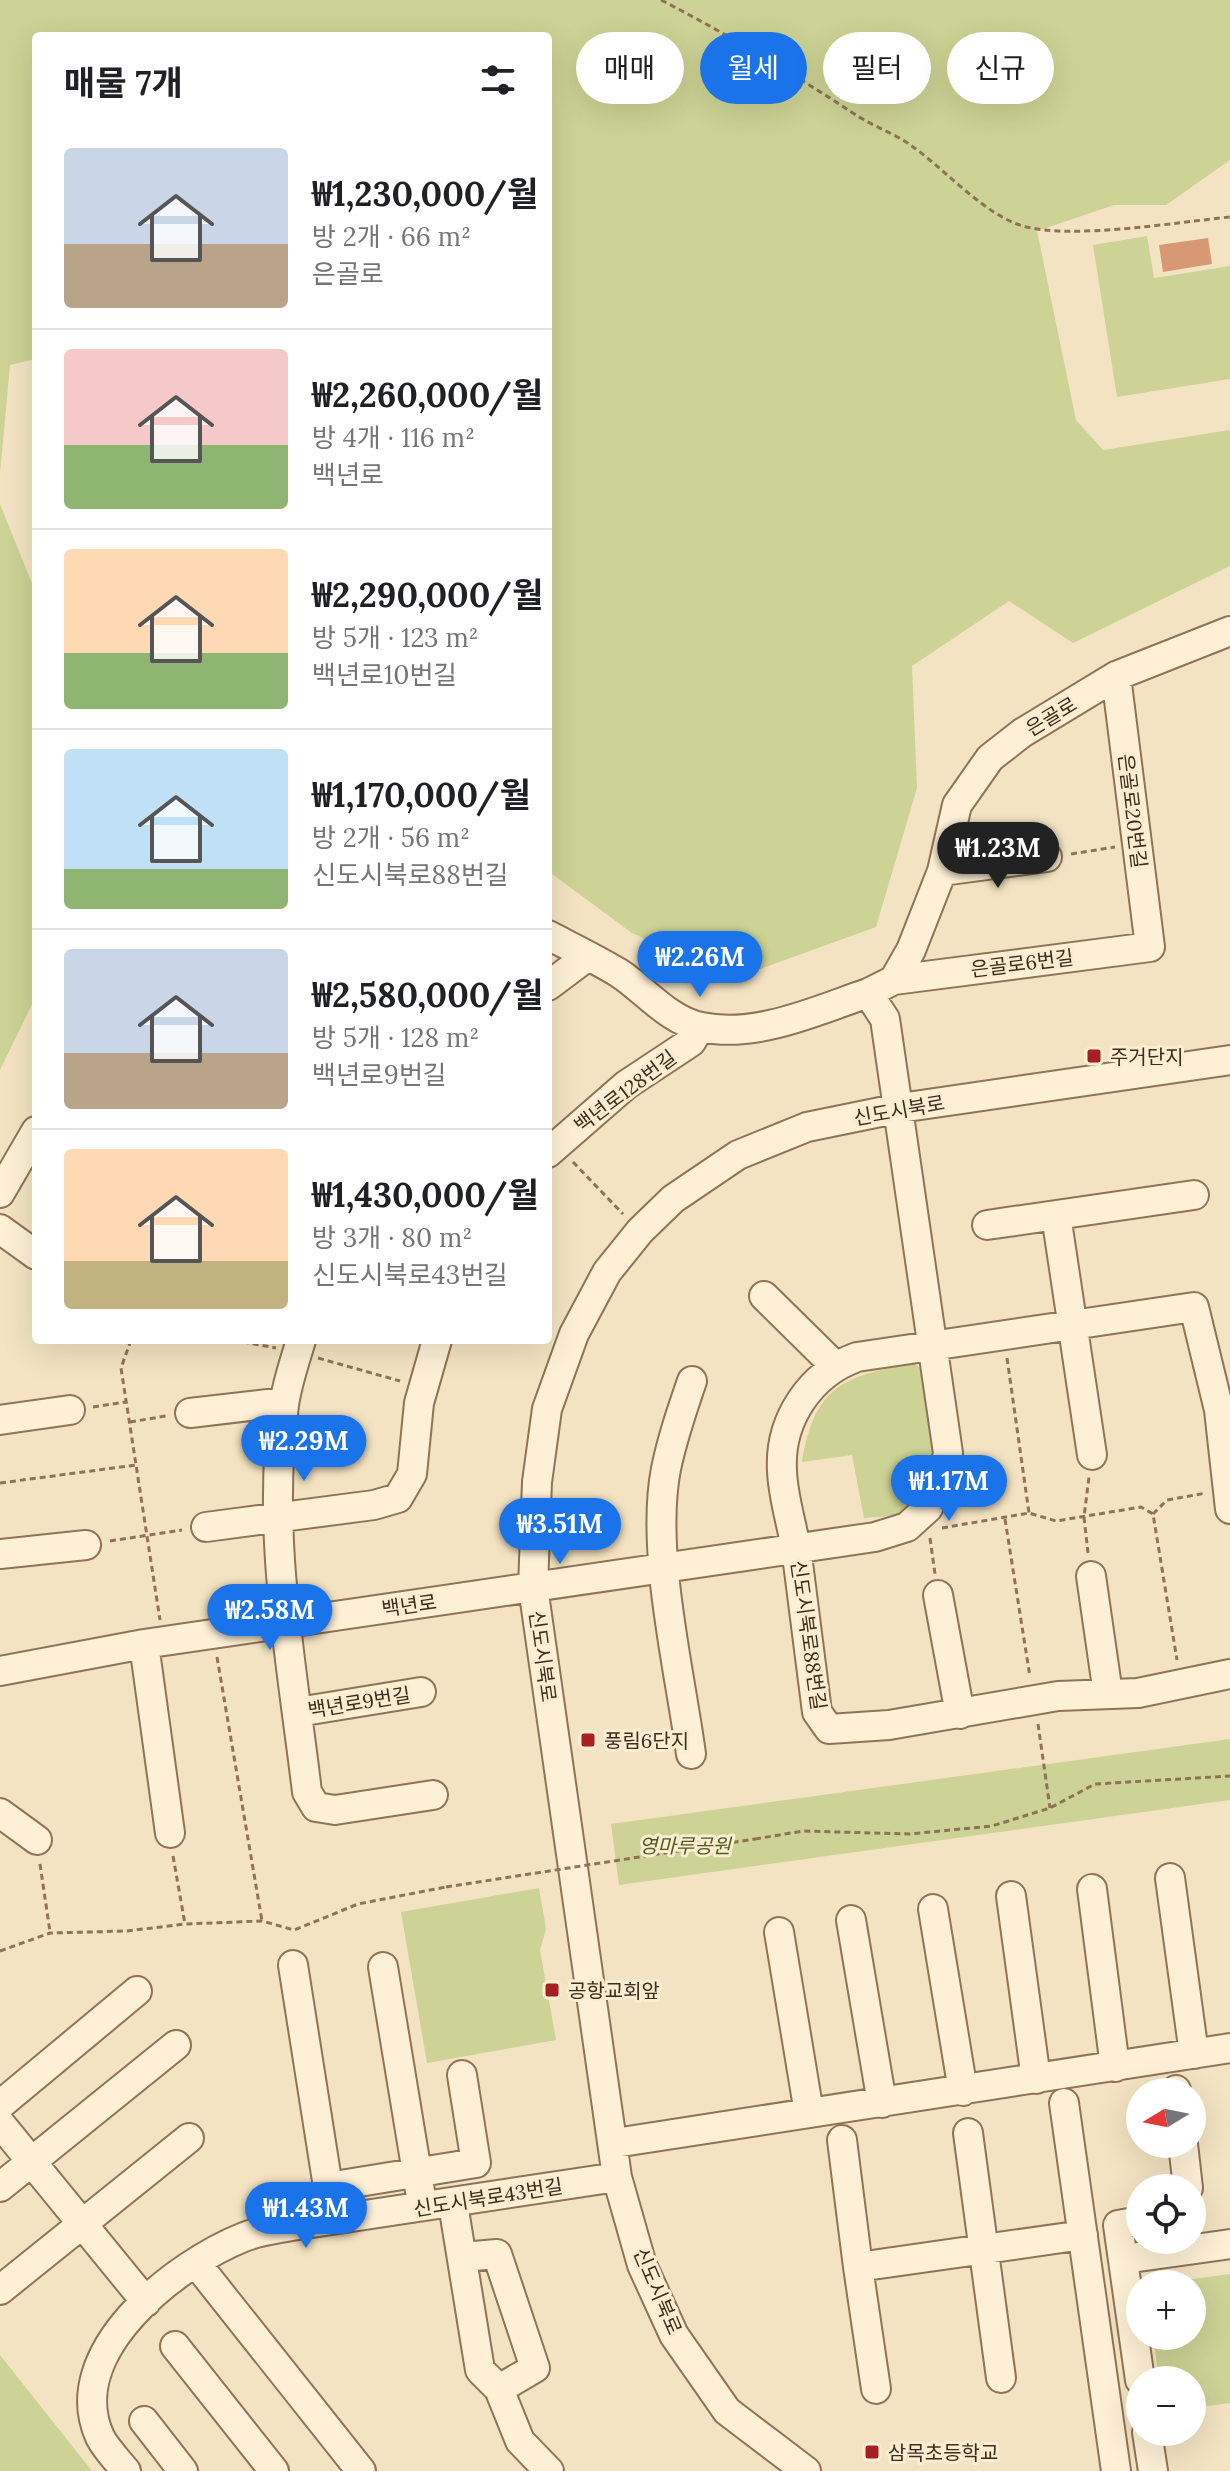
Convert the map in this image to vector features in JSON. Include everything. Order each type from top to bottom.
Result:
[{"type":"street","name":"은골로","points":[[894,980],[911,950],[942,871],[957,805],[990,758],[1022,733],[1116,676],[1230,631]]},
{"type":"street","name":"은골로20번길","points":[[1116,676],[1150,947]]},
{"type":"street","points":[[942,871],[1047,857]]},
{"type":"street","points":[[552,937],[620,974],[671,1013],[700,1027],[741,1029],[785,1020],[868,993],[894,980]]},
{"type":"street","name":"은골로6번길","points":[[894,980],[1150,947]]},
{"type":"street","points":[[552,983],[588,956]]},
{"type":"street","points":[[868,993],[885,1019],[900,1108]]},
{"type":"street","name":"백년로128번길","points":[[552,1148],[626,1085],[691,1042],[700,1027]]},
{"type":"street","name":"신도시북로","points":[[806,2471],[727,2411],[674,2335],[642,2265],[617,2177],[615,2143],[533,1587],[537,1482],[547,1409],[574,1334],[607,1272],[640,1231],[673,1199],[738,1155],[807,1127],[900,1108],[1230,1060]]},
{"type":"street","name":"신도시북로88번길","points":[[533,1587],[666,1565],[875,1537],[907,1527],[928,1508],[942,1481],[948,1453],[900,1108]]},
{"type":"street","points":[[0,1193],[32,1138]]},
{"type":"street","points":[[987,1225],[1194,1195]]},
{"type":"street","points":[[1056,1215],[1092,1455]]},
{"type":"street","points":[[0,1229],[32,1252]]},
{"type":"street","points":[[764,1296],[834,1365],[857,1357],[934,1344],[1194,1307],[1219,1410],[1228,1500]]},
{"type":"street","points":[[206,1527],[374,1505],[398,1498],[412,1474],[419,1403],[436,1344]]},
{"type":"street","name":"백년로9번길","points":[[299,1346],[284,1402],[277,1517],[284,1623],[307,1792],[316,1807],[335,1810],[433,1795]]},
{"type":"street","name":"신도시북로88번길","points":[[834,1365],[814,1384],[794,1412],[784,1444],[782,1471],[796,1550],[817,1712],[829,1729],[889,1725],[1034,1699],[1138,1693],[1230,1674]]},
{"type":"street","points":[[691,1754],[666,1565],[662,1509],[665,1471],[692,1381]]},
{"type":"street","points":[[190,1413],[284,1402]]},
{"type":"street","points":[[0,1420],[70,1410]]},
{"type":"street","points":[[0,1554],[86,1545]]},
{"type":"street","points":[[1091,1576],[1108,1694]]},
{"type":"street","name":"백년로","points":[[0,1671],[153,1642],[533,1587]]},
{"type":"street","points":[[938,1595],[960,1714]]},
{"type":"street","points":[[153,1642],[170,1833]]},
{"type":"street","name":"백년로9번길","points":[[298,1712],[421,1692]]},
{"type":"street","points":[[0,1813],[37,1840]]},
{"type":"street","points":[[1170,1878],[1194,2054]]},
{"type":"street","points":[[1092,1889],[1115,2067]]},
{"type":"street","points":[[1011,1896],[1036,2079]]},
{"type":"street","points":[[933,1909],[963,2091]]},
{"type":"street","points":[[851,1920],[882,2103]]},
{"type":"street","points":[[779,1932],[809,2113]]},
{"type":"street","points":[[293,1965],[328,2187],[476,2163],[462,2075]]},
{"type":"street","points":[[383,1967],[422,2208]]},
{"type":"street","points":[[0,2105],[137,1991]]},
{"type":"street","points":[[0,2187],[176,2045]]},
{"type":"street","points":[[615,2143],[1230,2048]]},
{"type":"street","points":[[1064,2103],[1116,2471]]},
{"type":"street","points":[[0,2123],[146,2302]]},
{"type":"street","points":[[968,2133],[1001,2378]]},
{"type":"street","points":[[0,2290],[189,2138]]},
{"type":"street","points":[[842,2140],[876,2389]]},
{"type":"street","name":"신도시북로43번길","points":[[126,2471],[100,2437],[93,2407],[95,2371],[111,2339],[146,2302],[196,2263],[247,2236],[617,2177]]},
{"type":"street","points":[[453,2204],[480,2370],[499,2389],[520,2441],[549,2471]]},
{"type":"street","points":[[1126,2224],[1118,2225],[1138,2366]]},
{"type":"street","points":[[858,2267],[1083,2235]]},
{"type":"street","points":[[1124,2259],[1230,2244]]},
{"type":"street","points":[[462,2257],[497,2254],[535,2368],[499,2389]]},
{"type":"street","points":[[196,2263],[361,2471]]},
{"type":"street","points":[[175,2346],[274,2471]]},
{"type":"street","points":[[144,2421],[183,2471]]},
{"type":"street","points":[[1149,2446],[1153,2471]]},
{"type":"path","points":[[661,0],[747,45],[858,116],[909,144],[972,196],[1022,226],[1069,231],[1230,217]]},
{"type":"path","points":[[1047,857],[1137,844]]},
{"type":"path","points":[[552,1148],[640,1231]]},
{"type":"path","points":[[1003,1334],[1029,1513]]},
{"type":"path","points":[[130,1344],[121,1368],[147,1536],[153,1642]]},
{"type":"path","points":[[277,1344],[299,1346],[424,1388]]},
{"type":"path","points":[[70,1410],[126,1401]]},
{"type":"path","points":[[129,1422],[190,1413]]},
{"type":"path","points":[[1091,1576],[1084,1517],[1092,1455]]},
{"type":"path","points":[[0,1483],[136,1465]]},
{"type":"path","points":[[1153,1514],[1167,1500],[1228,1500]]},
{"type":"path","points":[[938,1595],[929,1530],[1029,1513],[1056,1521],[1141,1507],[1153,1514]]},
{"type":"path","points":[[1153,1514],[1181,1684]]},
{"type":"path","points":[[1005,1518],[1050,1808]]},
{"type":"path","points":[[86,1545],[206,1527]]},
{"type":"path","points":[[213,1634],[262,1921]]},
{"type":"path","points":[[0,1951],[50,1933],[262,1921],[294,1930],[358,1904],[446,1887],[803,1831],[910,1834],[992,1826],[1050,1808],[1095,1784],[1230,1776]]},
{"type":"path","points":[[170,1833],[185,1924]]},
{"type":"path","points":[[37,1840],[50,1933]]},
{"type":"green space","points":[[0,0],[1230,0],[1230,160],[1166,205],[1114,205],[1037,231],[1076,420],[1103,450],[1230,430],[1230,566],[1073,643],[1009,601],[912,666],[917,788],[876,927],[735,978],[632,933],[552,874],[552,32],[32,32],[32,360],[10,365],[0,474]]},
{"type":"green space","points":[[1147,236],[1154,278],[1230,266],[1230,379],[1117,397],[1093,245]]},
{"type":"green space","points":[[0,504],[32,583],[32,1004],[0,1070]]},
{"type":"green space","points":[[913,1363],[927,1373],[931,1408],[933,1450],[925,1488],[915,1503],[901,1513],[864,1518],[852,1455],[802,1462],[808,1436],[815,1416],[836,1389],[850,1380]]},
{"type":"green space","name":"영마루공원","points":[[1230,1739],[1230,1800],[619,1885],[611,1824]]},
{"type":"green space","points":[[539,1888],[546,1929],[540,1950],[556,2040],[427,2063],[401,1912]]},
{"type":"green space","points":[[1230,2274],[1230,2403],[1206,2406],[1206,2366],[1157,2366],[1155,2350],[1206,2350],[1206,2277]]},
{"type":"green space","points":[[0,2355],[92,2471],[0,2471]]},
{"type":"building","points":[[1208,238],[1212,264],[1163,272],[1159,245]]},
{"type":"place","name":"주거단지","points":[[1094,1056]]},
{"type":"place","name":"풍림6단지","points":[[588,1740]]},
{"type":"place","name":"공항교회앞","points":[[552,1990]]},
{"type":"place","name":"삼목초등학교","points":[[872,2452]]}]
